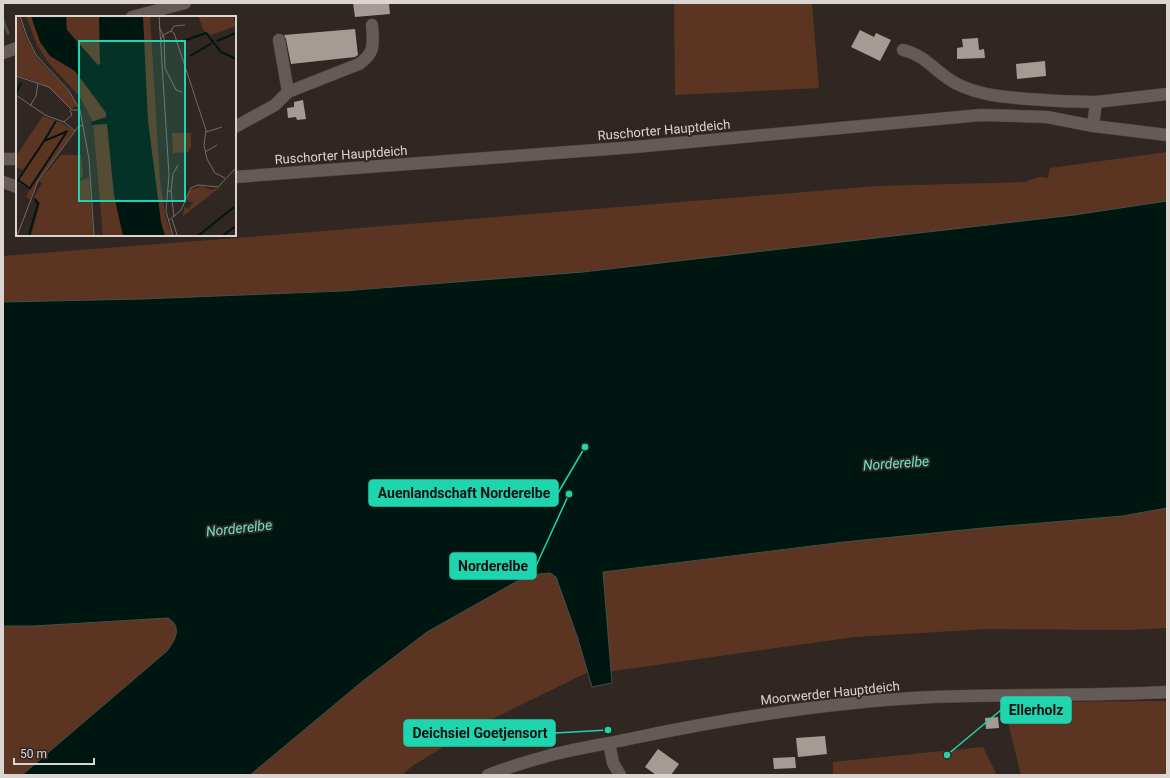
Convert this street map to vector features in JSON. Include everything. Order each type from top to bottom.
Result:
[{"type":"street","points":[[136,16],[185,3]]},
{"type":"street","points":[[236,126],[275,105],[288,92],[359,64],[369,57],[373,46],[372,25]]},
{"type":"street","points":[[279,40],[288,92]]},
{"type":"street","points":[[3,54],[16,48]]},
{"type":"street","points":[[903,50],[917,54],[946,78],[971,90],[1000,96],[1050,101],[1096,102],[1167,94]]},
{"type":"street","points":[[1094,126],[1096,102]]},
{"type":"street","name":"Ruschorter Hauptdeich","points":[[236,177],[635,147],[981,115],[1047,117],[1094,126],[1167,135]]},
{"type":"street","points":[[3,159],[16,159]]},
{"type":"street","points":[[3,182],[16,187]]},
{"type":"street","points":[[3,191],[16,191]]},
{"type":"street","name":"Moorwerder Hauptdeich","points":[[488,775],[503,772],[545,756],[737,718],[863,702],[1000,695],[1131,694],[1167,692]]},
{"type":"street","points":[[609,743],[613,763],[620,775]]},
{"type":"shaded area","points":[[674,3],[812,3],[819,88],[675,95]]},
{"type":"shaded area","points":[[1167,152],[1167,628],[1125,630],[986,629],[855,637],[614,671],[588,672],[472,729],[411,767],[402,775],[3,775],[3,256],[878,186],[1024,182],[1039,177],[1048,178],[1050,168]]},
{"type":"shaded area","points":[[1167,701],[1167,775],[1021,775],[1003,702]]},
{"type":"shaded area","points":[[983,747],[997,775],[833,775],[833,762]]},
{"type":"water","points":[[1167,201],[1167,508],[1122,516],[844,542],[603,572],[612,683],[592,687],[578,639],[556,577],[550,573],[528,575],[427,632],[364,680],[250,775],[22,775],[167,651],[175,638],[176,629],[173,622],[168,618],[33,626],[3,626],[3,302],[142,299],[343,291],[583,272],[1074,215]]},
{"type":"building","points":[[353,3],[389,3],[390,14],[355,17]]},
{"type":"building","points":[[355,29],[358,55],[355,57],[291,64],[284,35]]},
{"type":"building","points":[[860,30],[874,37],[876,33],[891,40],[880,61],[851,47]]},
{"type":"building","points":[[978,38],[979,50],[984,49],[985,58],[957,59],[957,48],[963,47],[962,39]]},
{"type":"building","points":[[1045,61],[1046,76],[1017,79],[1016,64]]},
{"type":"building","points":[[303,100],[306,119],[297,120],[296,117],[288,118],[287,108],[294,107],[294,102]]},
{"type":"building","points":[[998,717],[999,728],[986,729],[985,718]]},
{"type":"building","points":[[825,736],[827,754],[798,757],[796,738]]},
{"type":"building","points":[[658,749],[679,764],[671,775],[656,775],[645,767]]},
{"type":"building","points":[[795,757],[796,768],[774,769],[773,758]]},
{"type":"waterway","points":[[3,20],[8,33]]},
{"type":"place","name":"Auenlandschaft Norderelbe","points":[[585,447]]},
{"type":"place","name":"Norderelbe","points":[[569,494]]},
{"type":"place","name":"Deichsiel Goetjensort","points":[[608,730]]},
{"type":"place","name":"Ellerholz","points":[[947,755]]}]
